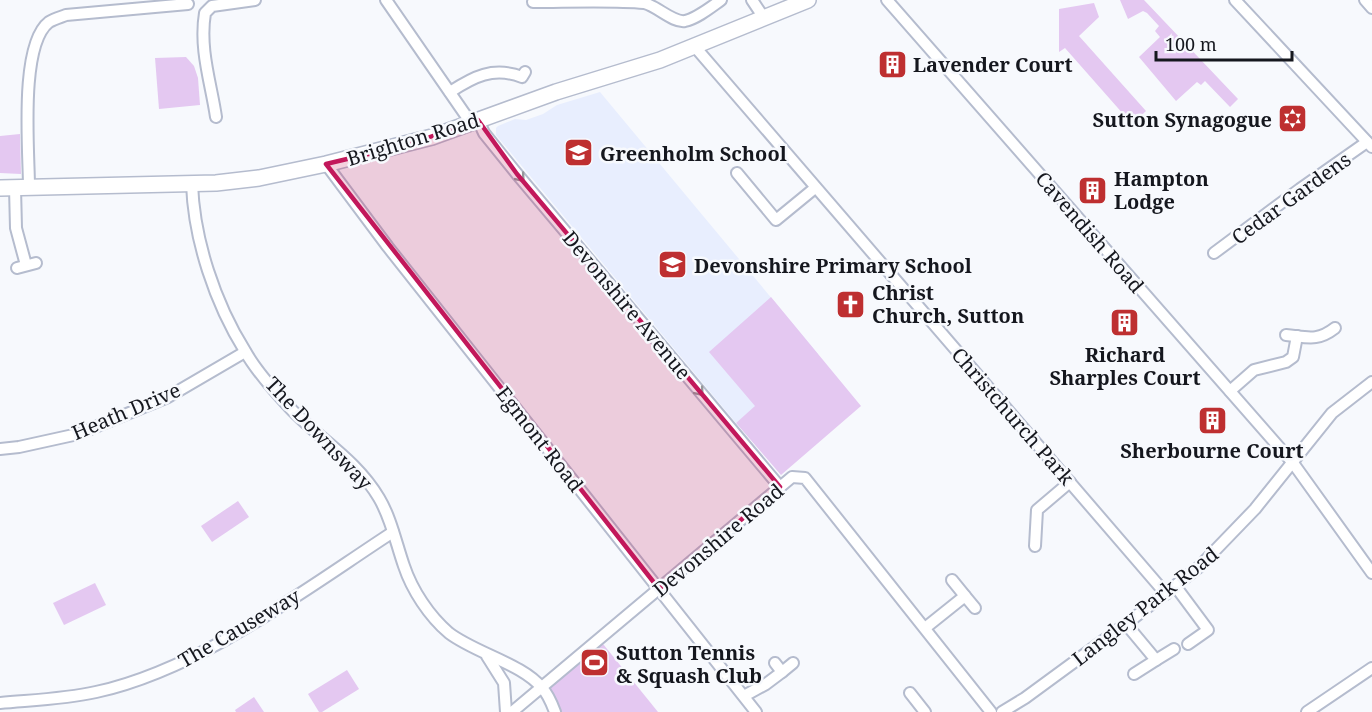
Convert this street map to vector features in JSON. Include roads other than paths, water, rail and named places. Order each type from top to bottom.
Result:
[{"type":"main road","name":"Brighton Road","points":[[15,188],[192,184],[259,178],[326,165],[421,141],[556,92],[696,48],[808,0]]},
{"type":"street","points":[[216,117],[212,88],[204,62],[204,14],[213,6],[255,0]]},
{"type":"street","name":"Devonshire Avenue","points":[[386,0],[450,92],[780,487]]},
{"type":"street","points":[[533,2],[636,2],[652,6],[682,21],[696,16],[721,0]]},
{"type":"street","points":[[752,0],[764,18]]},
{"type":"street","name":"Cavendish Road","points":[[887,0],[1293,464],[1372,573]]},
{"type":"street","points":[[1235,0],[1370,145]]},
{"type":"street","points":[[1365,0],[1372,8]]},
{"type":"street","points":[[26,265],[16,228],[15,188],[27,124],[32,63],[37,41],[48,23],[66,15],[188,4]]},
{"type":"street","name":"Christchurch Park","points":[[696,48],[1166,594]]},
{"type":"street","points":[[450,92],[468,80],[487,72],[506,72],[522,77],[525,72]]},
{"type":"street","name":"Cedar Gardens","points":[[1214,253],[1306,184],[1370,145]]},
{"type":"street","name":"Egmont Road","points":[[326,165],[388,247],[756,712]]},
{"type":"street","points":[[736,173],[744,190],[774,225],[815,188]]},
{"type":"street","name":"The Downsway","points":[[192,184],[193,205],[202,250],[221,303],[245,352],[291,409],[346,457],[379,498],[404,568],[423,604],[449,632],[488,656],[518,669],[542,687]]},
{"type":"street","points":[[1230,391],[1254,370],[1287,362],[1293,357],[1291,336],[1315,339],[1335,328]]},
{"type":"street","name":"Heath Drive","points":[[0,449],[78,434],[168,397],[245,352]]},
{"type":"street","name":"Langley Park Road","points":[[1002,712],[1025,698],[1176,587],[1214,554],[1293,464],[1332,413],[1372,383]]},
{"type":"street","name":"Devonshire Road","points":[[512,712],[792,477],[805,478],[992,712]]},
{"type":"street","points":[[1035,546],[1037,510],[1070,482]]},
{"type":"street","name":"The Causeway","points":[[0,703],[96,692],[165,671],[228,638],[393,532]]},
{"type":"street","points":[[952,580],[975,608]]},
{"type":"street","points":[[1176,587],[1212,627],[1188,644]]},
{"type":"street","points":[[925,628],[965,596]]},
{"type":"street","points":[[1126,624],[1156,660]]},
{"type":"street","points":[[1134,674],[1174,649]]},
{"type":"street","name":"The Downsway","points":[[488,656],[504,683],[506,712]]},
{"type":"street","points":[[744,696],[766,684],[778,667],[793,663]]},
{"type":"street","points":[[1307,712],[1372,669]]},
{"type":"street","points":[[542,687],[555,712]]},
{"type":"street","points":[[910,693],[925,712]]},
{"type":"place","name":"Lavender Court","points":[[892,64]]},
{"type":"place","name":"Sutton Synagogue","points":[[1293,119]]},
{"type":"place","name":"Greenholm School","points":[[579,153]]},
{"type":"place","name":"Hampton Lodge","points":[[1093,190]]},
{"type":"place","name":"Devonshire Primary School","points":[[673,265]]},
{"type":"place","name":"Christ Church, Sutton","points":[[851,304]]},
{"type":"place","name":"Richard Sharples Court","points":[[1125,323]]},
{"type":"place","name":"Sherbourne Court","points":[[1212,420]]},
{"type":"place","name":"Sutton Tennis & Squash Club","points":[[595,663]]}]
